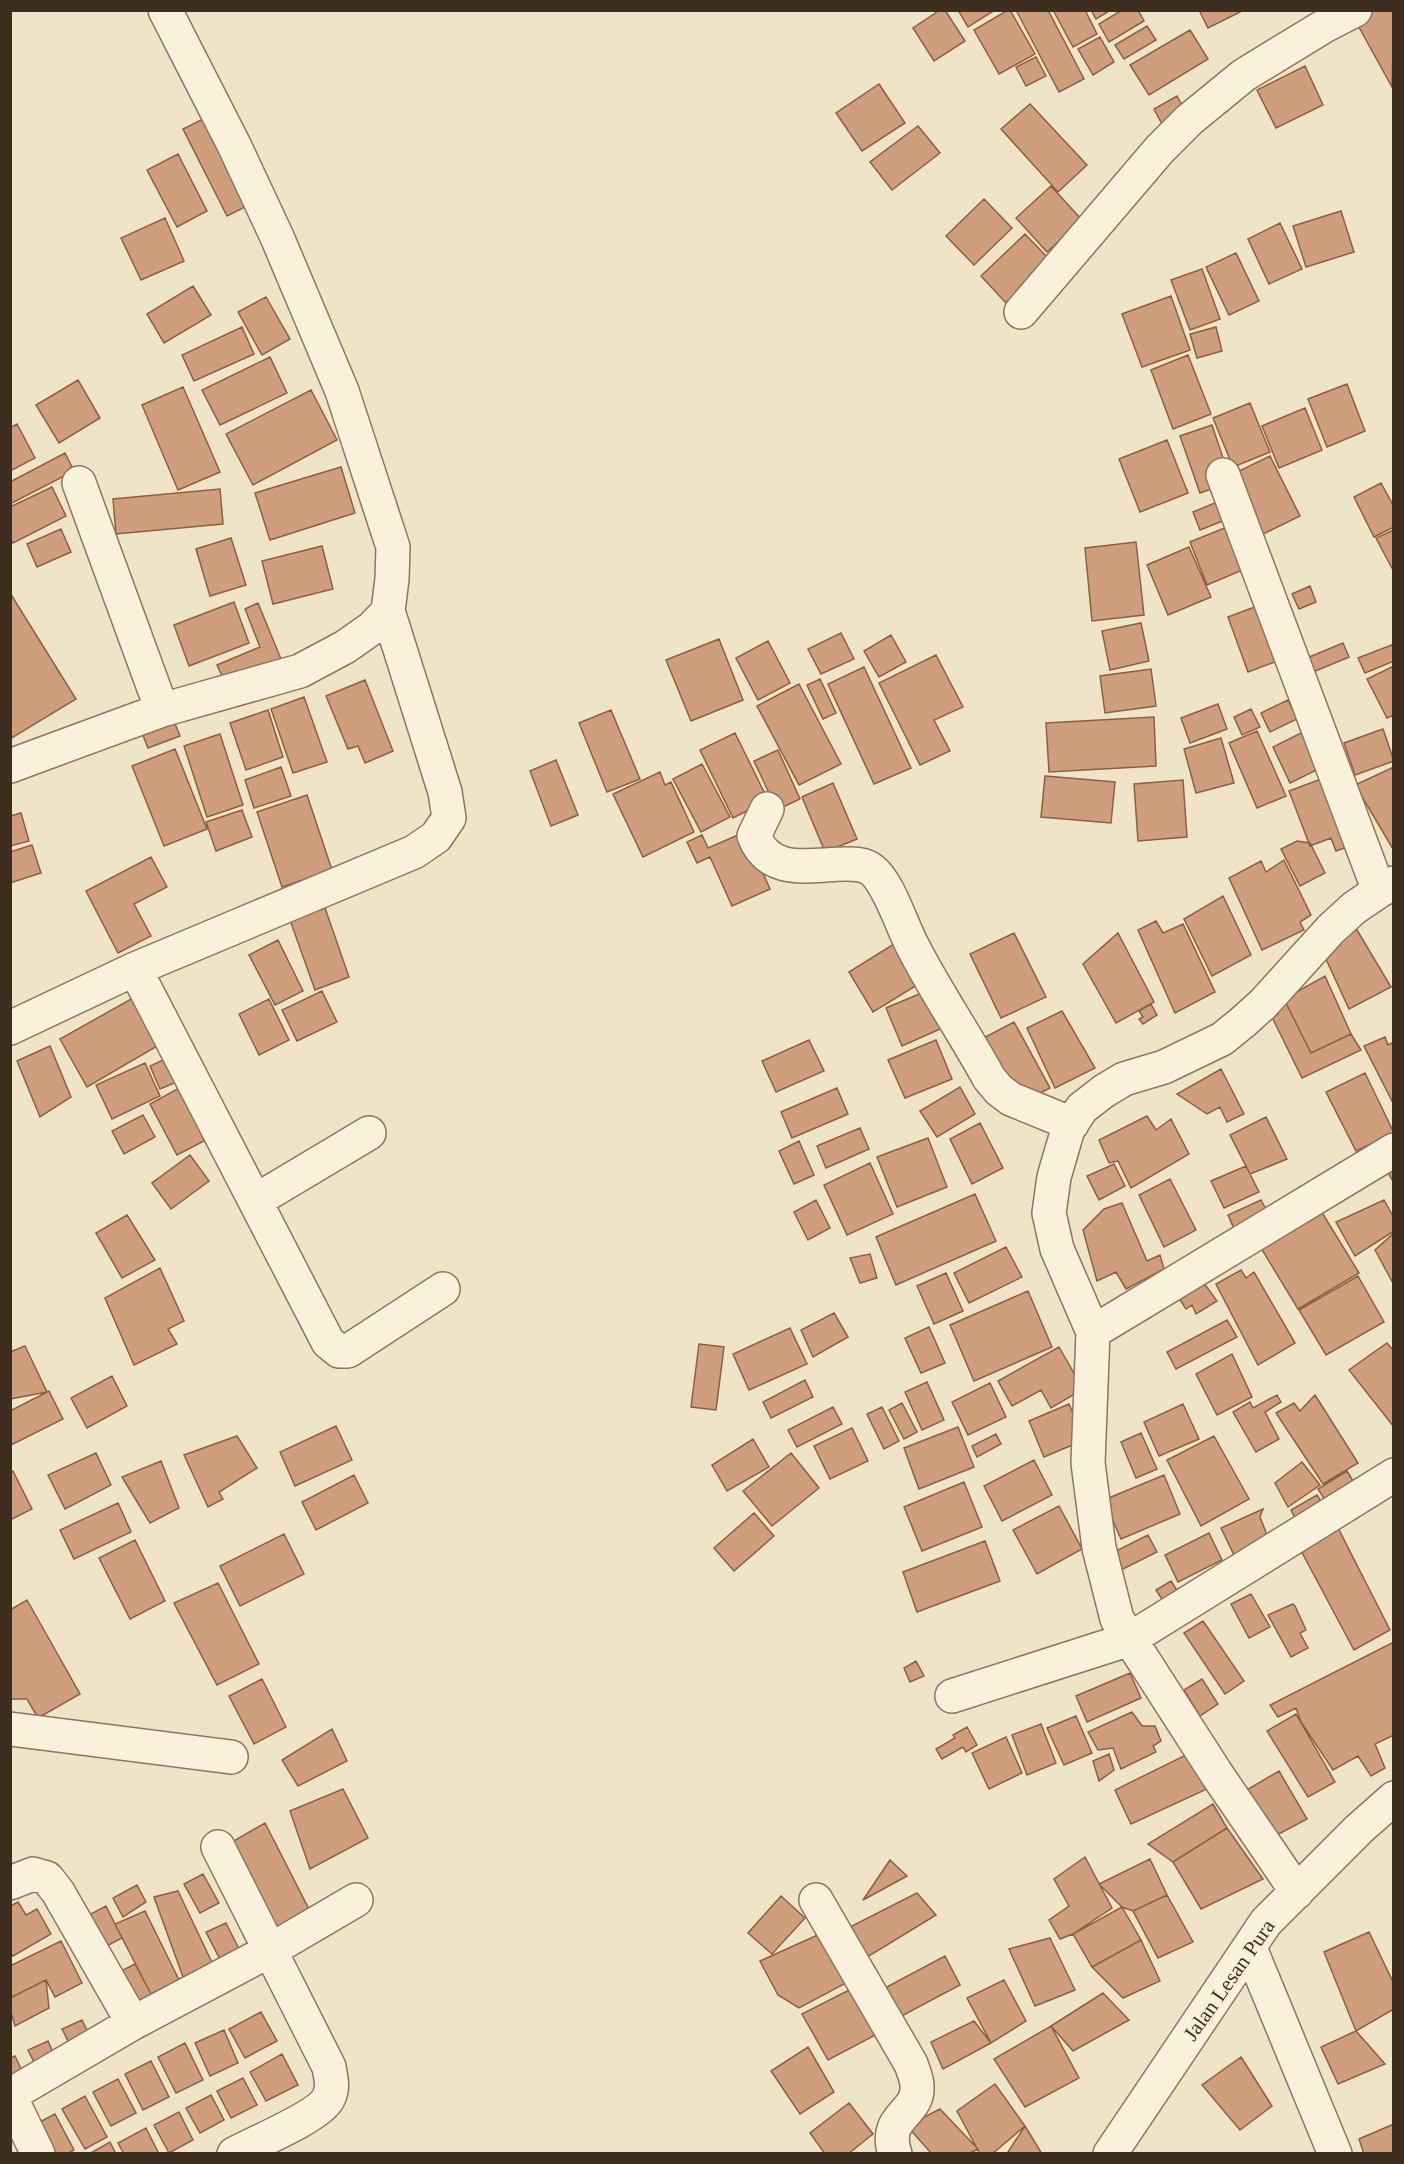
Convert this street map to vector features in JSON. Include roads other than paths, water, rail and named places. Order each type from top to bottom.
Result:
[{"type":"street","points":[[10,1028],[135,969],[414,852],[436,837],[449,818],[445,792],[387,611],[392,579],[393,547],[342,391],[277,237],[234,145],[165,10]]},
{"type":"street","points":[[1021,312],[1160,149],[1189,120],[1312,20],[1355,10]]},
{"type":"street","points":[[1223,475],[1386,887],[1331,929],[1244,1022],[1212,1043],[1164,1067],[1124,1079],[1082,1108],[1068,1129],[1054,1177],[1049,1214],[1057,1249],[1093,1332],[1088,1463],[1101,1558],[1117,1618],[1216,1773],[1297,1892]]},
{"type":"street","points":[[79,483],[162,710]]},
{"type":"street","points":[[10,766],[162,710],[300,671],[345,647],[372,628],[387,611]]},
{"type":"street","points":[[767,809],[754,836],[758,846],[774,862],[792,866],[853,864],[866,866],[874,871],[913,946],[989,1078],[1011,1099],[1072,1124]]},
{"type":"street","points":[[135,969],[328,1342],[339,1351],[348,1351],[443,1289]]},
{"type":"street","points":[[255,1201],[369,1133]]},
{"type":"street","points":[[1093,1332],[1394,1150]]},
{"type":"street","points":[[952,1696],[1130,1639],[1394,1475]]},
{"type":"street","points":[[10,1729],[231,1756]]},
{"type":"street","name":"Jalan Lesan Pura","points":[[1110,2154],[1266,1922],[1359,1829],[1394,1798]]},
{"type":"street","points":[[218,1847],[329,2067],[333,2086],[327,2101],[312,2114],[234,2154]]},
{"type":"street","points":[[10,1882],[33,1874],[47,1878],[58,1892],[133,2024]]},
{"type":"street","points":[[38,2154],[10,2095],[356,1900]]},
{"type":"street","points":[[816,1900],[910,2064],[917,2086],[914,2101],[897,2122],[892,2134],[896,2154]]},
{"type":"street","points":[[1250,1948],[1335,2154]]}]
